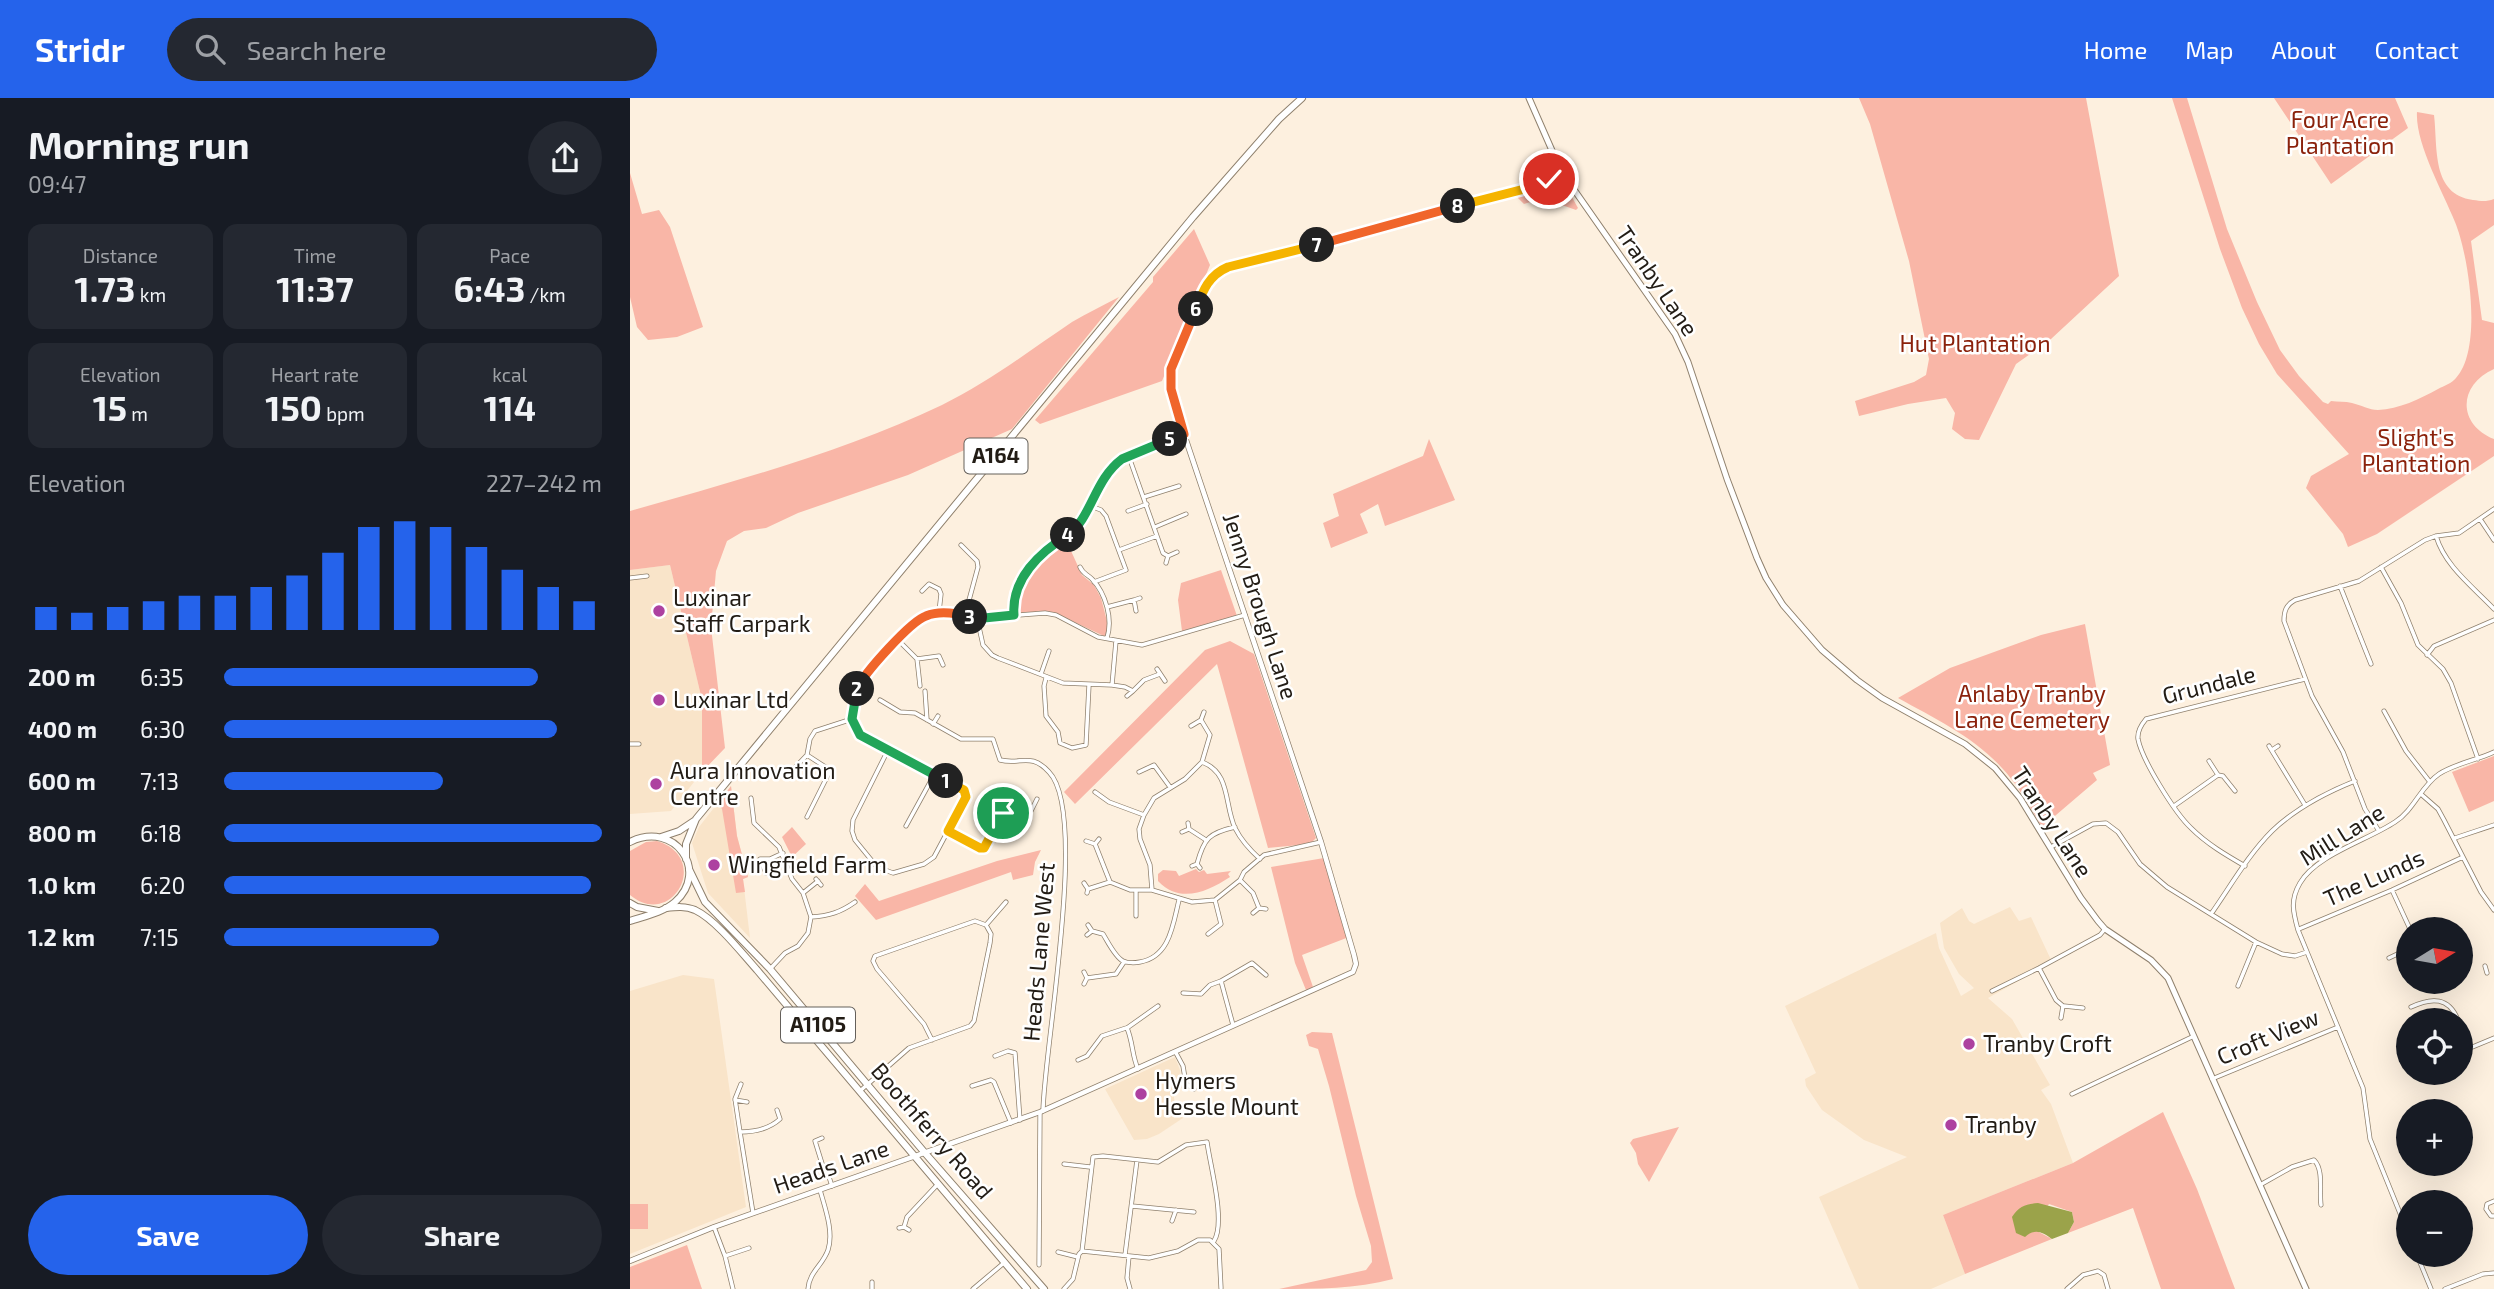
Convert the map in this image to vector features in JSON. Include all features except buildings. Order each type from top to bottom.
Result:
[{"type":"main road","name":"A164","points":[[661,837],[679,831],[696,819],[1193,218],[1279,119],[1302,98]]},
{"type":"main road","name":"Tranby Lane","points":[[1529,98],[1562,171],[1675,334],[1689,362],[1727,479],[1757,558],[1783,605],[1822,650],[1857,680],[1882,698],[1965,744],[1995,768],[2035,821],[2081,898],[2105,929],[2151,960],[2168,978],[2306,1289]]},
{"type":"main road","name":"A164","points":[[686,859],[686,844],[696,819]]},
{"type":"main road","points":[[630,835],[661,837],[676,845],[686,859]]},
{"type":"main road","points":[[630,842],[642,837]]},
{"type":"main road","name":"Boothferry Road","points":[[686,859],[705,902],[770,969],[1044,1289]]},
{"type":"main road","points":[[630,921],[663,909],[682,894],[686,886],[688,867]]},
{"type":"main road","name":"Boothferry Road","points":[[630,903],[637,907],[692,909],[710,922],[757,970],[1027,1289]]},
{"type":"street","name":"Jenny Brough Lane","points":[[1041,1112],[1353,972],[1356,964],[1321,842],[1171,389],[1171,369],[1204,288],[1216,272],[1228,267],[1532,187],[1562,171]]},
{"type":"street","points":[[1014,615],[1013,601],[1024,575],[1040,555],[1079,526],[1106,473],[1122,459],[1184,434]]},
{"type":"street","points":[[1129,457],[1163,553],[1168,556]]},
{"type":"street","points":[[1144,497],[1179,486]]},
{"type":"street","points":[[1088,505],[1101,510],[1105,516],[1126,570],[1094,582]]},
{"type":"street","points":[[1128,511],[1147,505]]},
{"type":"street","points":[[2379,831],[2365,809],[2343,752],[2305,679],[2284,621],[2284,613],[2288,604],[2295,600],[2359,581],[2424,540],[2459,533],[2494,509]]},
{"type":"street","points":[[1154,527],[1186,514]]},
{"type":"street","points":[[2480,519],[2494,540]]},
{"type":"street","points":[[1119,550],[1157,536]]},
{"type":"street","points":[[2435,536],[2440,551],[2494,609]]},
{"type":"street","points":[[961,545],[977,561],[978,568],[965,615]]},
{"type":"street","points":[[1168,556],[1177,552]]},
{"type":"street","points":[[1166,563],[1168,556]]},
{"type":"street","points":[[2381,566],[2418,645],[2442,669],[2451,683],[2478,759]]},
{"type":"street","points":[[1080,567],[1094,582],[1107,607],[1110,629],[1107,638]]},
{"type":"street","points":[[630,578],[647,576]]},
{"type":"street","points":[[922,591],[929,584],[939,589],[939,612]]},
{"type":"street","points":[[2340,586],[2371,664]]},
{"type":"street","points":[[1107,607],[1140,598]]},
{"type":"street","points":[[1134,600],[1136,611]]},
{"type":"street","points":[[888,750],[853,820],[852,831],[855,840],[877,867],[892,873],[920,866],[931,860],[966,794],[964,790],[860,735],[852,719],[861,680],[918,619],[939,612],[977,618],[1045,613],[1056,615],[1098,637],[1142,645],[1245,615]]},
{"type":"street","points":[[977,618],[980,638],[987,652],[998,659],[1063,683],[1112,685],[1133,691]]},
{"type":"street","points":[[2427,655],[2434,646],[2494,620]]},
{"type":"street","points":[[898,640],[917,659],[920,686]]},
{"type":"street","points":[[1112,685],[1116,641]]},
{"type":"street","points":[[1041,674],[1049,650]]},
{"type":"street","points":[[917,659],[939,656],[943,665]]},
{"type":"street","points":[[1157,669],[1165,681]]},
{"type":"street","points":[[1127,696],[1144,680],[1160,674]]},
{"type":"street","points":[[1046,678],[1046,716],[1058,733],[1060,743],[1066,747],[1083,748],[1086,745],[1088,684]]},
{"type":"street","name":"Grundale","points":[[2245,866],[2214,847],[2190,827],[2174,806],[2158,781],[2138,737],[2140,727],[2146,719],[2305,679]]},
{"type":"street","points":[[925,691],[927,720]]},
{"type":"street","name":"Heads Lane West","points":[[880,700],[900,712],[915,713],[961,739],[993,739],[1000,760],[1036,761],[1051,773],[1057,783],[1066,819],[1063,912],[1041,1112]]},
{"type":"street","points":[[2384,711],[2406,751],[2430,782]]},
{"type":"street","points":[[1191,726],[1201,720],[1203,712]]},
{"type":"street","points":[[2388,718],[2395,714]]},
{"type":"street","points":[[933,724],[938,716]]},
{"type":"street","points":[[786,777],[807,755],[810,739],[815,731],[852,719]]},
{"type":"street","points":[[1153,890],[1150,865],[1139,829],[1154,799],[1185,779],[1202,762],[1210,735],[1201,720]]},
{"type":"street","points":[[630,744],[639,744]]},
{"type":"street","points":[[2278,746],[2271,748],[2305,806]]},
{"type":"street","name":"Mill Lane","points":[[2396,1198],[2370,1139],[2362,1088],[2298,930],[2291,906],[2300,882],[2316,866],[2408,812],[2440,773],[2494,752]]},
{"type":"street","points":[[807,755],[827,768],[829,773],[807,817]]},
{"type":"street","points":[[2209,760],[2218,775],[2223,776],[2235,791]]},
{"type":"street","points":[[1202,762],[1218,772],[1224,783],[1235,827],[1260,859]]},
{"type":"street","points":[[1139,772],[1155,763],[1170,787]]},
{"type":"street","points":[[906,827],[934,775]]},
{"type":"street","points":[[2174,806],[2218,775]]},
{"type":"street","points":[[2211,915],[2270,833],[2305,806],[2328,792],[2355,781]]},
{"type":"street","points":[[1095,792],[1109,803],[1144,815]]},
{"type":"street","points":[[1106,798],[1109,793]]},
{"type":"street","points":[[2422,795],[2438,809],[2481,892],[2494,910]]},
{"type":"street","points":[[751,798],[754,822],[776,841],[793,879],[803,893],[811,917],[808,933],[798,946],[785,953],[770,969]]},
{"type":"street","points":[[948,831],[984,848],[1003,813],[1009,812],[1026,821],[1037,799]]},
{"type":"street","points":[[2049,848],[2093,824],[2106,823],[2118,832],[2140,864],[2154,877],[2211,915],[2282,954],[2295,956],[2307,952]]},
{"type":"street","points":[[2455,838],[2494,825]]},
{"type":"street","points":[[1182,832],[1189,826],[1206,840]]},
{"type":"street","points":[[1196,866],[1206,840],[1215,832],[1235,827]]},
{"type":"street","points":[[1095,844],[1099,839]]},
{"type":"street","points":[[1086,841],[1095,844]]},
{"type":"street","points":[[1084,883],[1088,891],[1110,882],[1136,891],[1153,890],[1179,900],[1214,900],[1240,880],[1244,872],[1274,851],[1306,848],[1321,842]]},
{"type":"street","points":[[1095,844],[1110,882]]},
{"type":"street","points":[[766,873],[760,859],[770,859],[783,853]]},
{"type":"street","name":"The Lunds","points":[[2298,930],[2463,857]]},
{"type":"street","points":[[1240,880],[1253,893],[1259,908]]},
{"type":"street","points":[[803,893],[818,882]]},
{"type":"street","points":[[2392,890],[2404,917]]},
{"type":"street","points":[[1136,891],[1136,916]]},
{"type":"street","points":[[1088,925],[1092,931],[1103,934],[1124,962],[1152,959],[1164,948],[1179,900]]},
{"type":"street","points":[[1208,934],[1223,925],[1214,900]]},
{"type":"street","points":[[811,917],[842,911],[855,902]]},
{"type":"street","points":[[986,925],[1006,902]]},
{"type":"street","points":[[1253,913],[1259,908],[1266,909]]},
{"type":"street","points":[[860,1091],[909,1048],[932,1040],[970,1026],[974,1021],[990,943],[991,934],[986,925],[975,921],[875,956],[873,961],[877,969],[925,1024],[932,1040]]},
{"type":"street","points":[[1992,991],[2100,935],[2105,929]]},
{"type":"street","points":[[1087,935],[1092,931]]},
{"type":"street","points":[[2231,980],[2239,984],[2256,942]]},
{"type":"street","points":[[2389,958],[2396,955]]},
{"type":"street","points":[[1257,965],[1260,960]]},
{"type":"street","points":[[1087,978],[1116,974],[1124,962]]},
{"type":"street","points":[[1183,993],[1200,994],[1210,985],[1252,963],[1266,975]]},
{"type":"street","points":[[2039,968],[2056,1000],[2063,1006],[2083,1008]]},
{"type":"street","points":[[2487,970],[2494,968]]},
{"type":"street","points":[[1084,972],[1087,978]]},
{"type":"street","points":[[1084,984],[1087,978]]},
{"type":"street","points":[[1221,981],[1233,1027]]},
{"type":"street","points":[[1191,994],[1192,988]]},
{"type":"street","points":[[2412,1007],[2427,1000],[2441,1001],[2451,1008]]},
{"type":"street","points":[[1148,1005],[1151,1010]]},
{"type":"street","points":[[1078,1060],[1087,1056],[1102,1036],[1127,1028],[1158,1006]]},
{"type":"street","points":[[2062,1018],[2063,1006]]},
{"type":"street","name":"Croft View","points":[[2213,1079],[2338,1027]]},
{"type":"street","points":[[1127,1028],[1138,1069]]},
{"type":"street","points":[[2072,1094],[2194,1036]]},
{"type":"street","points":[[2473,1047],[2494,1038]]},
{"type":"street","points":[[995,1056],[1008,1051],[1015,1053],[1020,1120]]},
{"type":"street","points":[[1081,1052],[1087,1056]]},
{"type":"street","points":[[1177,1053],[1183,1066],[1186,1084],[1194,1089]]},
{"type":"street","points":[[972,1086],[991,1080],[994,1082],[1011,1123]]},
{"type":"street","name":"Heads Lane","points":[[741,1084],[735,1100],[753,1213]]},
{"type":"street","points":[[735,1100],[747,1102]]},
{"type":"street","points":[[740,1132],[752,1132],[774,1124],[780,1119],[777,1110]]},
{"type":"street","points":[[1039,1265],[1041,1112]]},
{"type":"street","name":"Heads Lane","points":[[630,1261],[713,1227],[1041,1112]]},
{"type":"street","points":[[822,1138],[812,1142],[832,1186]]},
{"type":"street","points":[[1064,1289],[1073,1279],[1082,1251],[1090,1167],[1091,1161],[1097,1156],[1163,1160],[1186,1145],[1208,1142],[1216,1186],[1218,1232],[1214,1241]]},
{"type":"street","points":[[1130,1289],[1127,1255],[1137,1160]]},
{"type":"street","points":[[2260,1185],[2292,1167],[2314,1160],[2319,1165],[2321,1205]]},
{"type":"street","points":[[1064,1164],[1090,1167]]},
{"type":"street","points":[[909,1230],[902,1228],[907,1217],[939,1183]]},
{"type":"street","points":[[808,1289],[813,1271],[828,1251],[830,1236],[820,1190]]},
{"type":"street","points":[[2494,1201],[2487,1205],[2486,1209],[2494,1216]]},
{"type":"street","points":[[1132,1206],[1194,1212]]},
{"type":"street","points":[[1172,1221],[1176,1210]]},
{"type":"street","points":[[713,1227],[725,1256],[733,1289]]},
{"type":"street","points":[[1082,1251],[1150,1258],[1178,1251],[1198,1240],[1207,1239],[1214,1241],[1219,1249],[1220,1288]]},
{"type":"street","points":[[725,1256],[749,1248]]},
{"type":"street","points":[[1058,1252],[1078,1257]]},
{"type":"street","points":[[973,1289],[1005,1262]]},
{"type":"street","points":[[2422,1267],[2431,1289]]},
{"type":"street","points":[[2067,1289],[2083,1275],[2098,1271],[2104,1275],[2108,1289]]},
{"type":"street","points":[[2445,1289],[2483,1274],[2494,1273]]},
{"type":"street","points":[[872,1282],[872,1289]]},
{"type":"shaded area","points":[[670,565],[702,700],[702,772],[671,811],[630,814],[630,570]]},
{"type":"shaded area","points":[[731,786],[737,836],[748,877],[743,879],[750,938],[708,893],[692,843],[699,827]]},
{"type":"shaded area","name":"Tranby","points":[[2010,907],[2019,921],[2031,917],[2052,962],[1988,998],[2012,1019],[2050,1085],[2041,1090],[2051,1104],[2073,1163],[1943,1215],[1965,1274],[1931,1289],[1859,1289],[1819,1197],[1907,1157],[1864,1140],[1822,1110],[1806,1086],[1805,1079],[1816,1073],[1785,1006],[1936,933],[1939,948],[1961,996],[1974,988],[1959,974],[1944,948],[1940,923],[1962,908],[1969,921],[1974,924]]},
{"type":"shaded area","points":[[683,975],[714,979],[746,1207],[630,1254],[630,991]]},
{"type":"shaded area","name":"Hymers Hessle Mount","points":[[1175,1057],[1182,1088],[1173,1090],[1175,1105],[1183,1118],[1159,1134],[1134,1140],[1105,1089]]},
{"type":"shaded area","points":[[2038,1203],[2072,1212],[2074,1222],[2068,1233],[2052,1239],[2038,1232],[2025,1237],[2016,1233],[2012,1217],[2017,1210]]},
{"type":"green space","name":"Hut Plantation","points":[[1859,98],[2086,98],[2119,276],[2051,339],[2016,364],[1979,440],[1965,439],[1952,429],[1955,413],[1946,398],[1859,416],[1855,401],[1914,382],[1926,375],[1929,359],[1909,261],[1870,124]]},
{"type":"green space","name":"Slight's Plantation","points":[[2172,98],[2187,98],[2227,229],[2280,350],[2299,376],[2328,404],[2331,401],[2347,402],[2378,410],[2401,406],[2450,383],[2464,364],[2471,325],[2465,257],[2455,222],[2420,138],[2417,112],[2434,115],[2439,168],[2450,189],[2459,196],[2473,200],[2494,199],[2494,225],[2471,241],[2482,320],[2494,323],[2494,369],[2474,385],[2468,394],[2467,404],[2473,424],[2494,439],[2494,456],[2377,534],[2348,547],[2343,534],[2306,488],[2311,476],[2349,454],[2277,374],[2259,344],[2220,249]]},
{"type":"green space","name":"Four Acre Plantation","points":[[2274,98],[2395,98],[2408,128],[2331,184]]},
{"type":"green space","points":[[630,173],[642,214],[659,210],[670,227],[703,327],[677,337],[648,340],[637,327],[630,297]]},
{"type":"green space","points":[[1562,179],[1578,208],[1576,210],[1559,204],[1552,195],[1524,204],[1517,197],[1518,194]]},
{"type":"green space","points":[[1194,229],[1210,265],[1162,381],[1040,424],[1035,420],[1153,282],[1153,277]]},
{"type":"green space","points":[[1119,297],[1012,429],[908,475],[798,513],[766,528],[744,531],[727,541],[716,571],[711,627],[725,748],[702,772],[702,700],[670,565],[630,570],[630,511],[788,464],[904,422],[976,386],[1072,322]]},
{"type":"green space","points":[[1429,439],[1455,500],[1385,526],[1378,504],[1360,514],[1368,533],[1331,548],[1323,523],[1339,516],[1333,494],[1423,456]]},
{"type":"green space","points":[[1066,540],[1082,575],[1094,585],[1101,598],[1108,625],[1106,637],[1055,613],[1044,611],[1019,614],[1015,610],[1026,579],[1048,554]]},
{"type":"green space","points":[[1221,570],[1237,616],[1182,631],[1178,600],[1181,583]]},
{"type":"green space","name":"Anlaby Tranby Lane Cemetery","points":[[2085,624],[2110,765],[2093,773],[2097,780],[2042,827],[2024,796],[1991,757],[1953,729],[1898,698],[1950,668],[2041,635]]},
{"type":"green space","points":[[1230,641],[1254,654],[1316,838],[1310,844],[1268,848],[1217,664],[1075,804],[1064,792],[1205,650]]},
{"type":"green space","points":[[2494,756],[2494,801],[2469,812],[2452,772]]},
{"type":"green space","points":[[731,786],[737,836],[748,877],[743,879],[745,892],[736,893],[722,809],[718,803]]},
{"type":"green space","points":[[792,827],[806,844],[792,857],[782,837]]},
{"type":"green space","points":[[657,841],[673,850],[682,862],[684,875],[680,888],[672,898],[660,904],[645,903],[630,895],[630,851],[646,842]]},
{"type":"green space","points":[[1041,850],[1033,875],[1013,880],[1011,872],[876,920],[855,896],[865,884],[879,901],[997,861]]},
{"type":"green space","points":[[1324,858],[1349,937],[1302,955],[1313,987],[1306,990],[1295,963],[1271,867]]},
{"type":"green space","points":[[1196,869],[1199,872],[1204,870],[1207,874],[1231,871],[1228,874],[1230,877],[1194,893],[1175,892],[1158,881],[1158,874],[1163,870],[1176,871],[1179,876]]},
{"type":"green space","points":[[1312,1032],[1332,1033],[1393,1279],[1351,1287],[1279,1289],[1366,1270],[1372,1262],[1371,1246],[1329,1086],[1318,1049],[1309,1046],[1306,1035]]},
{"type":"green space","points":[[2163,1112],[2197,1189],[2235,1289],[2161,1289],[2133,1208],[2068,1233],[2074,1222],[2072,1212],[2049,1204],[2031,1231],[2037,1231],[2052,1239],[1965,1274],[1943,1215],[2073,1163]]},
{"type":"green space","points":[[1679,1127],[1649,1182],[1630,1143],[1633,1139]]},
{"type":"green space","points":[[630,1204],[648,1204],[648,1229],[630,1229]]},
{"type":"green space","points":[[687,1245],[702,1289],[630,1289],[630,1267]]},
{"type":"place","name":"Luxinar Staff Carpark","points":[[659,611]]},
{"type":"place","name":"Luxinar Ltd","points":[[659,700]]},
{"type":"place","name":"Aura Innovation Centre","points":[[656,784]]},
{"type":"place","name":"Wingfield Farm","points":[[714,865]]},
{"type":"place","name":"Tranby Croft","points":[[1969,1044]]},
{"type":"place","name":"Hymers Hessle Mount","points":[[1141,1094]]},
{"type":"place","name":"Tranby","points":[[1951,1125]]},
{"type":"route","points":[[1003,813],[984,848],[948,831],[965,800],[964,790],[860,735],[855,728],[852,719],[856,693],[866,674],[914,622],[933,613],[979,618],[1014,615],[1013,601],[1024,575],[1052,544],[1079,526],[1106,473],[1122,459],[1184,434],[1171,389],[1171,369],[1204,288],[1216,272],[1504,195],[1549,179]]}]
